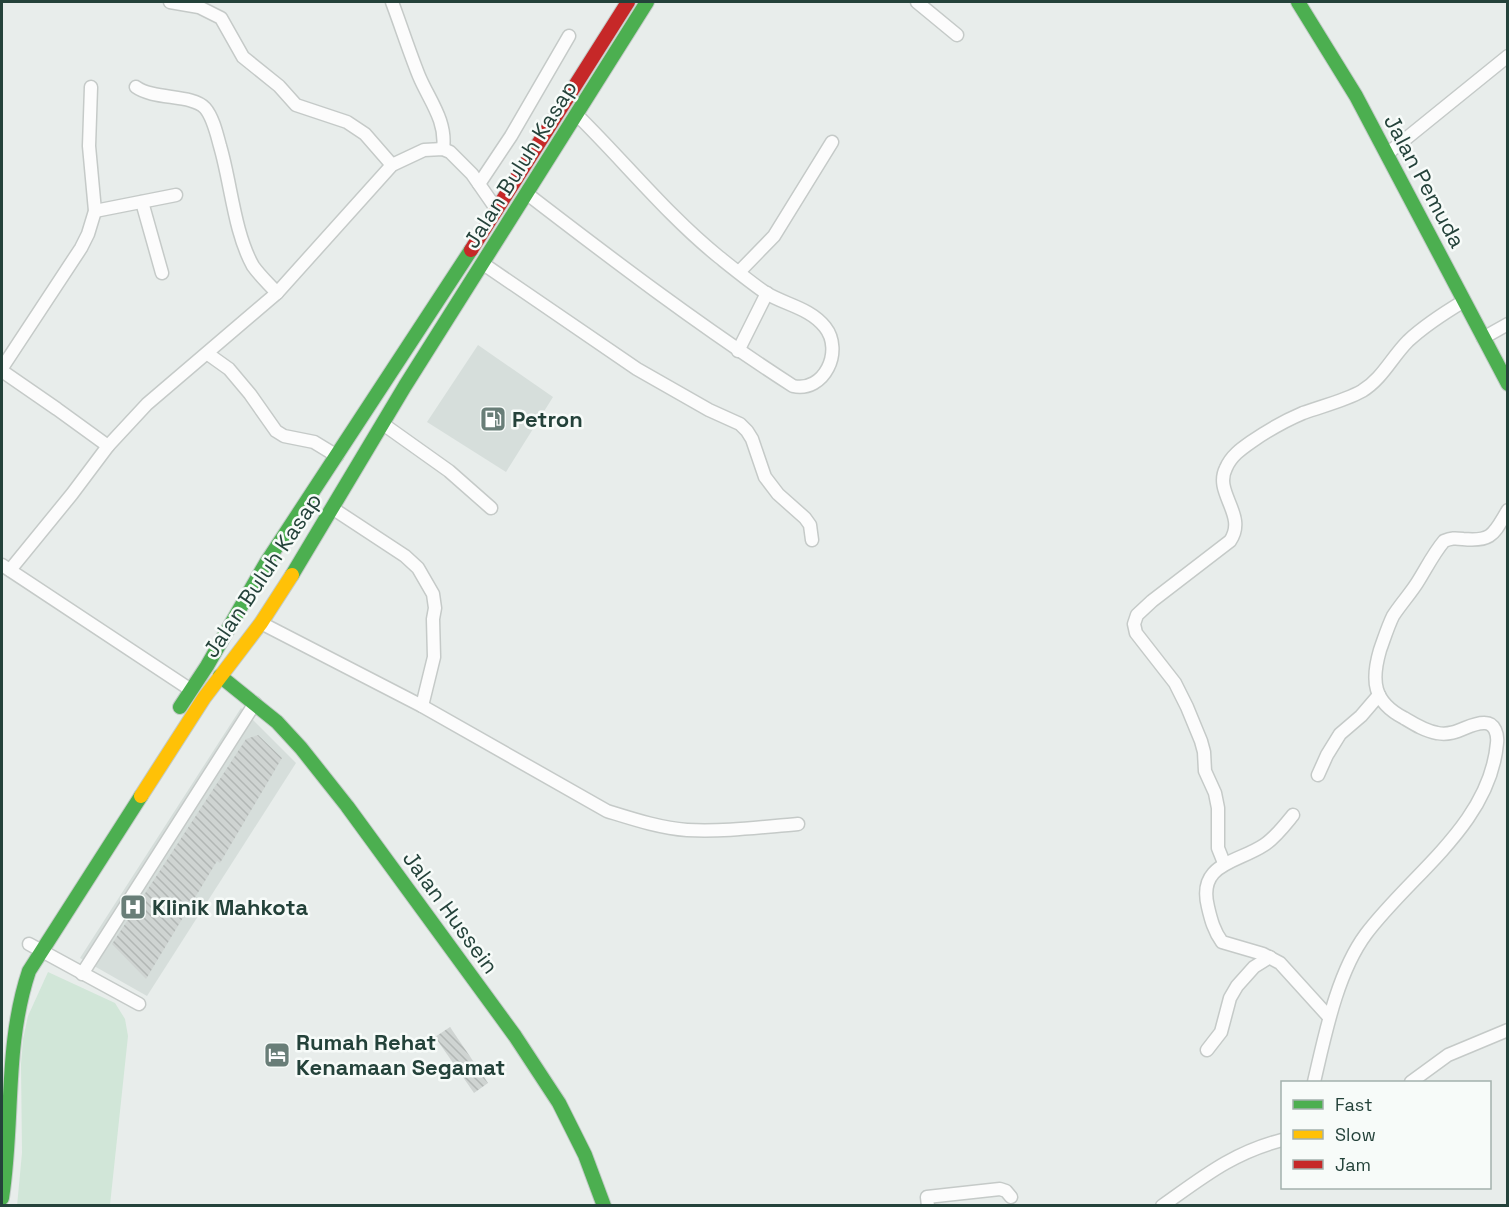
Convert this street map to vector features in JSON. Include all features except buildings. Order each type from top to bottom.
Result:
[{"type":"main road","name":"Jalan Buluh Kasap","points":[[2,1198],[8,1144],[7,1068],[10,1027],[27,952],[220,676],[261,623],[278,571],[337,456],[497,210],[628,2]]},
{"type":"main road","name":"Jalan Buluh Kasap","points":[[172,719],[207,666],[278,571],[332,508],[482,263],[647,2]]},
{"type":"main road","name":"Jalan Pemuda","points":[[1298,2],[1339,66],[1508,384]]},
{"type":"main road","name":"Jalan Hussein","points":[[220,676],[277,722],[322,774],[514,1036],[559,1103],[594,1176],[604,1206]]},
{"type":"street","points":[[170,2],[199,4],[221,18],[243,57],[279,86],[297,105],[346,122],[365,134],[392,165]]},
{"type":"street","points":[[392,2],[425,89],[441,120],[444,132],[443,149]]},
{"type":"street","points":[[917,2],[957,35]]},
{"type":"street","points":[[479,184],[511,136],[569,36]]},
{"type":"street","points":[[1387,154],[1508,56]]},
{"type":"street","points":[[91,87],[89,146],[93,221],[81,248],[2,370],[108,446]]},
{"type":"street","points":[[136,87],[148,94],[196,102],[205,107],[217,136],[247,252],[260,275],[277,293]]},
{"type":"street","points":[[526,193],[738,351],[793,386],[802,388],[818,381],[832,358],[834,349],[831,335],[823,325],[805,311],[767,293],[700,242],[576,114]]},
{"type":"street","points":[[739,272],[774,236],[832,142]]},
{"type":"street","points":[[191,690],[6,567],[72,494],[108,446],[147,404],[277,293],[392,165],[424,150],[443,149],[460,160],[497,210]]},
{"type":"street","points":[[94,211],[176,195]]},
{"type":"street","points":[[142,202],[162,273]]},
{"type":"street","points":[[482,263],[637,369],[709,410],[740,424],[752,439],[765,477],[778,494],[805,518],[810,525],[812,540]]},
{"type":"street","points":[[738,351],[767,293]]},
{"type":"street","points":[[1224,863],[1218,848],[1218,808],[1215,793],[1205,771],[1204,752],[1187,707],[1174,683],[1136,633],[1134,624],[1137,615],[1230,541],[1235,533],[1233,512],[1222,483],[1224,470],[1236,453],[1265,432],[1300,414],[1361,392],[1372,384],[1407,342],[1464,301]]},
{"type":"street","points":[[1484,338],[1508,324]]},
{"type":"street","points":[[208,354],[228,369],[250,394],[276,431],[284,436],[314,442],[337,456]]},
{"type":"street","points":[[383,424],[449,471],[491,508]]},
{"type":"street","points":[[332,508],[405,556],[418,568],[433,594],[434,657],[422,706]]},
{"type":"street","points":[[1314,1081],[1329,1017],[1343,977],[1365,936],[1465,823],[1483,794],[1493,768],[1497,744],[1496,729],[1490,724],[1476,724],[1454,733],[1434,732],[1398,715],[1386,706],[1379,695],[1375,674],[1384,638],[1393,616],[1423,574],[1438,547],[1444,541],[1452,538],[1479,540],[1488,538],[1495,532],[1508,510]]},
{"type":"street","points":[[261,623],[422,706],[607,811],[686,830],[710,831],[798,824]]},
{"type":"street","points":[[1318,775],[1340,734],[1361,716],[1379,695]]},
{"type":"street","points":[[82,974],[255,703]]},
{"type":"street","points":[[1293,815],[1268,842],[1224,863],[1212,875],[1206,891],[1216,935],[1222,942],[1270,957],[1280,963],[1329,1017]]},
{"type":"street","points":[[27,952],[82,974],[139,1004]]},
{"type":"street","points":[[1208,1050],[1221,1032],[1230,998],[1237,986],[1254,967],[1270,957]]},
{"type":"street","points":[[1414,1081],[1448,1055],[1508,1030]]},
{"type":"street","points":[[1161,1206],[1227,1161],[1258,1146],[1281,1140]]},
{"type":"street","points":[[927,1201],[1000,1189],[1006,1191],[1011,1197]]},
{"type":"shaded area","points":[[478,345],[553,397],[506,472],[427,422]]},
{"type":"shaded area","points":[[241,708],[296,763],[147,996],[80,958]]},
{"type":"green space","points":[[48,972],[115,1003],[125,1019],[128,1036],[110,1205],[17,1206],[22,1153],[23,1039],[28,1016]]},
{"type":"traffic: fast","points":[[292,575],[405,386],[647,2]]},
{"type":"traffic: fast","points":[[1298,2],[1356,96],[1508,384]]},
{"type":"traffic: fast","points":[[180,707],[207,666],[266,563],[471,250]]},
{"type":"traffic: fast","points":[[220,676],[277,722],[301,748],[347,806],[515,1036],[559,1103],[585,1155],[604,1206]]},
{"type":"traffic: fast","points":[[2,1198],[16,1027],[29,971],[141,796]]},
{"type":"traffic: slow","points":[[141,796],[204,698],[261,623],[292,575]]},
{"type":"traffic: jam","points":[[471,250],[628,2]]},
{"type":"place","name":"Petron","points":[[493,419]]},
{"type":"place","name":"Klinik Mahkota","points":[[133,907]]},
{"type":"place","name":"Rumah Rehat Kenamaan Segamat","points":[[277,1055]]}]
